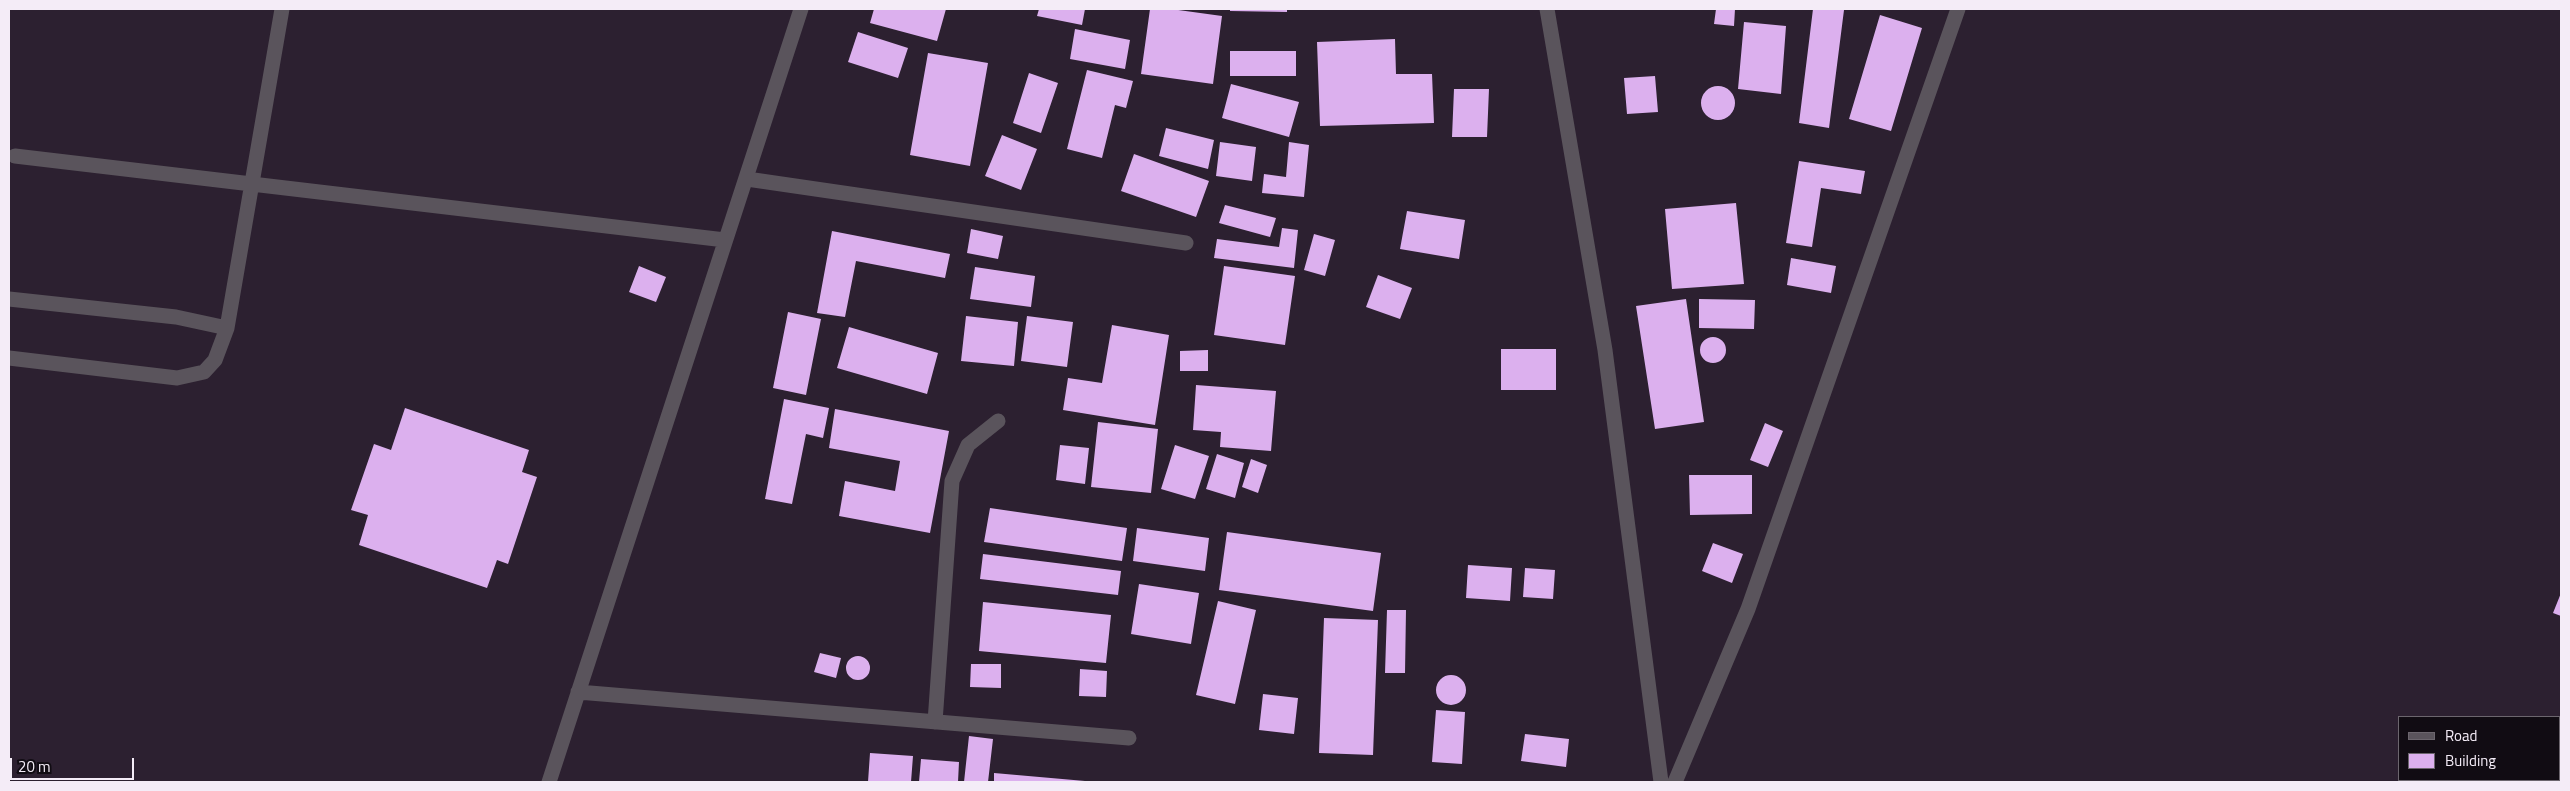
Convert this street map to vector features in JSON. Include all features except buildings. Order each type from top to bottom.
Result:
[{"type":"street","points":[[9,358],[177,378],[204,372],[215,360],[228,328],[251,182],[282,9]]},
{"type":"street","points":[[549,782],[724,240],[747,179],[801,9]]},
{"type":"street","points":[[1547,9],[1605,350],[1661,782]]},
{"type":"street","points":[[1675,782],[1748,609],[1958,9]]},
{"type":"street","points":[[15,156],[251,182],[724,240]]},
{"type":"street","points":[[747,179],[1186,243]]},
{"type":"street","points":[[9,300],[176,317],[228,328]]},
{"type":"street","points":[[935,722],[952,481],[968,446],[998,421]]},
{"type":"street","points":[[578,692],[1130,738]]}]
